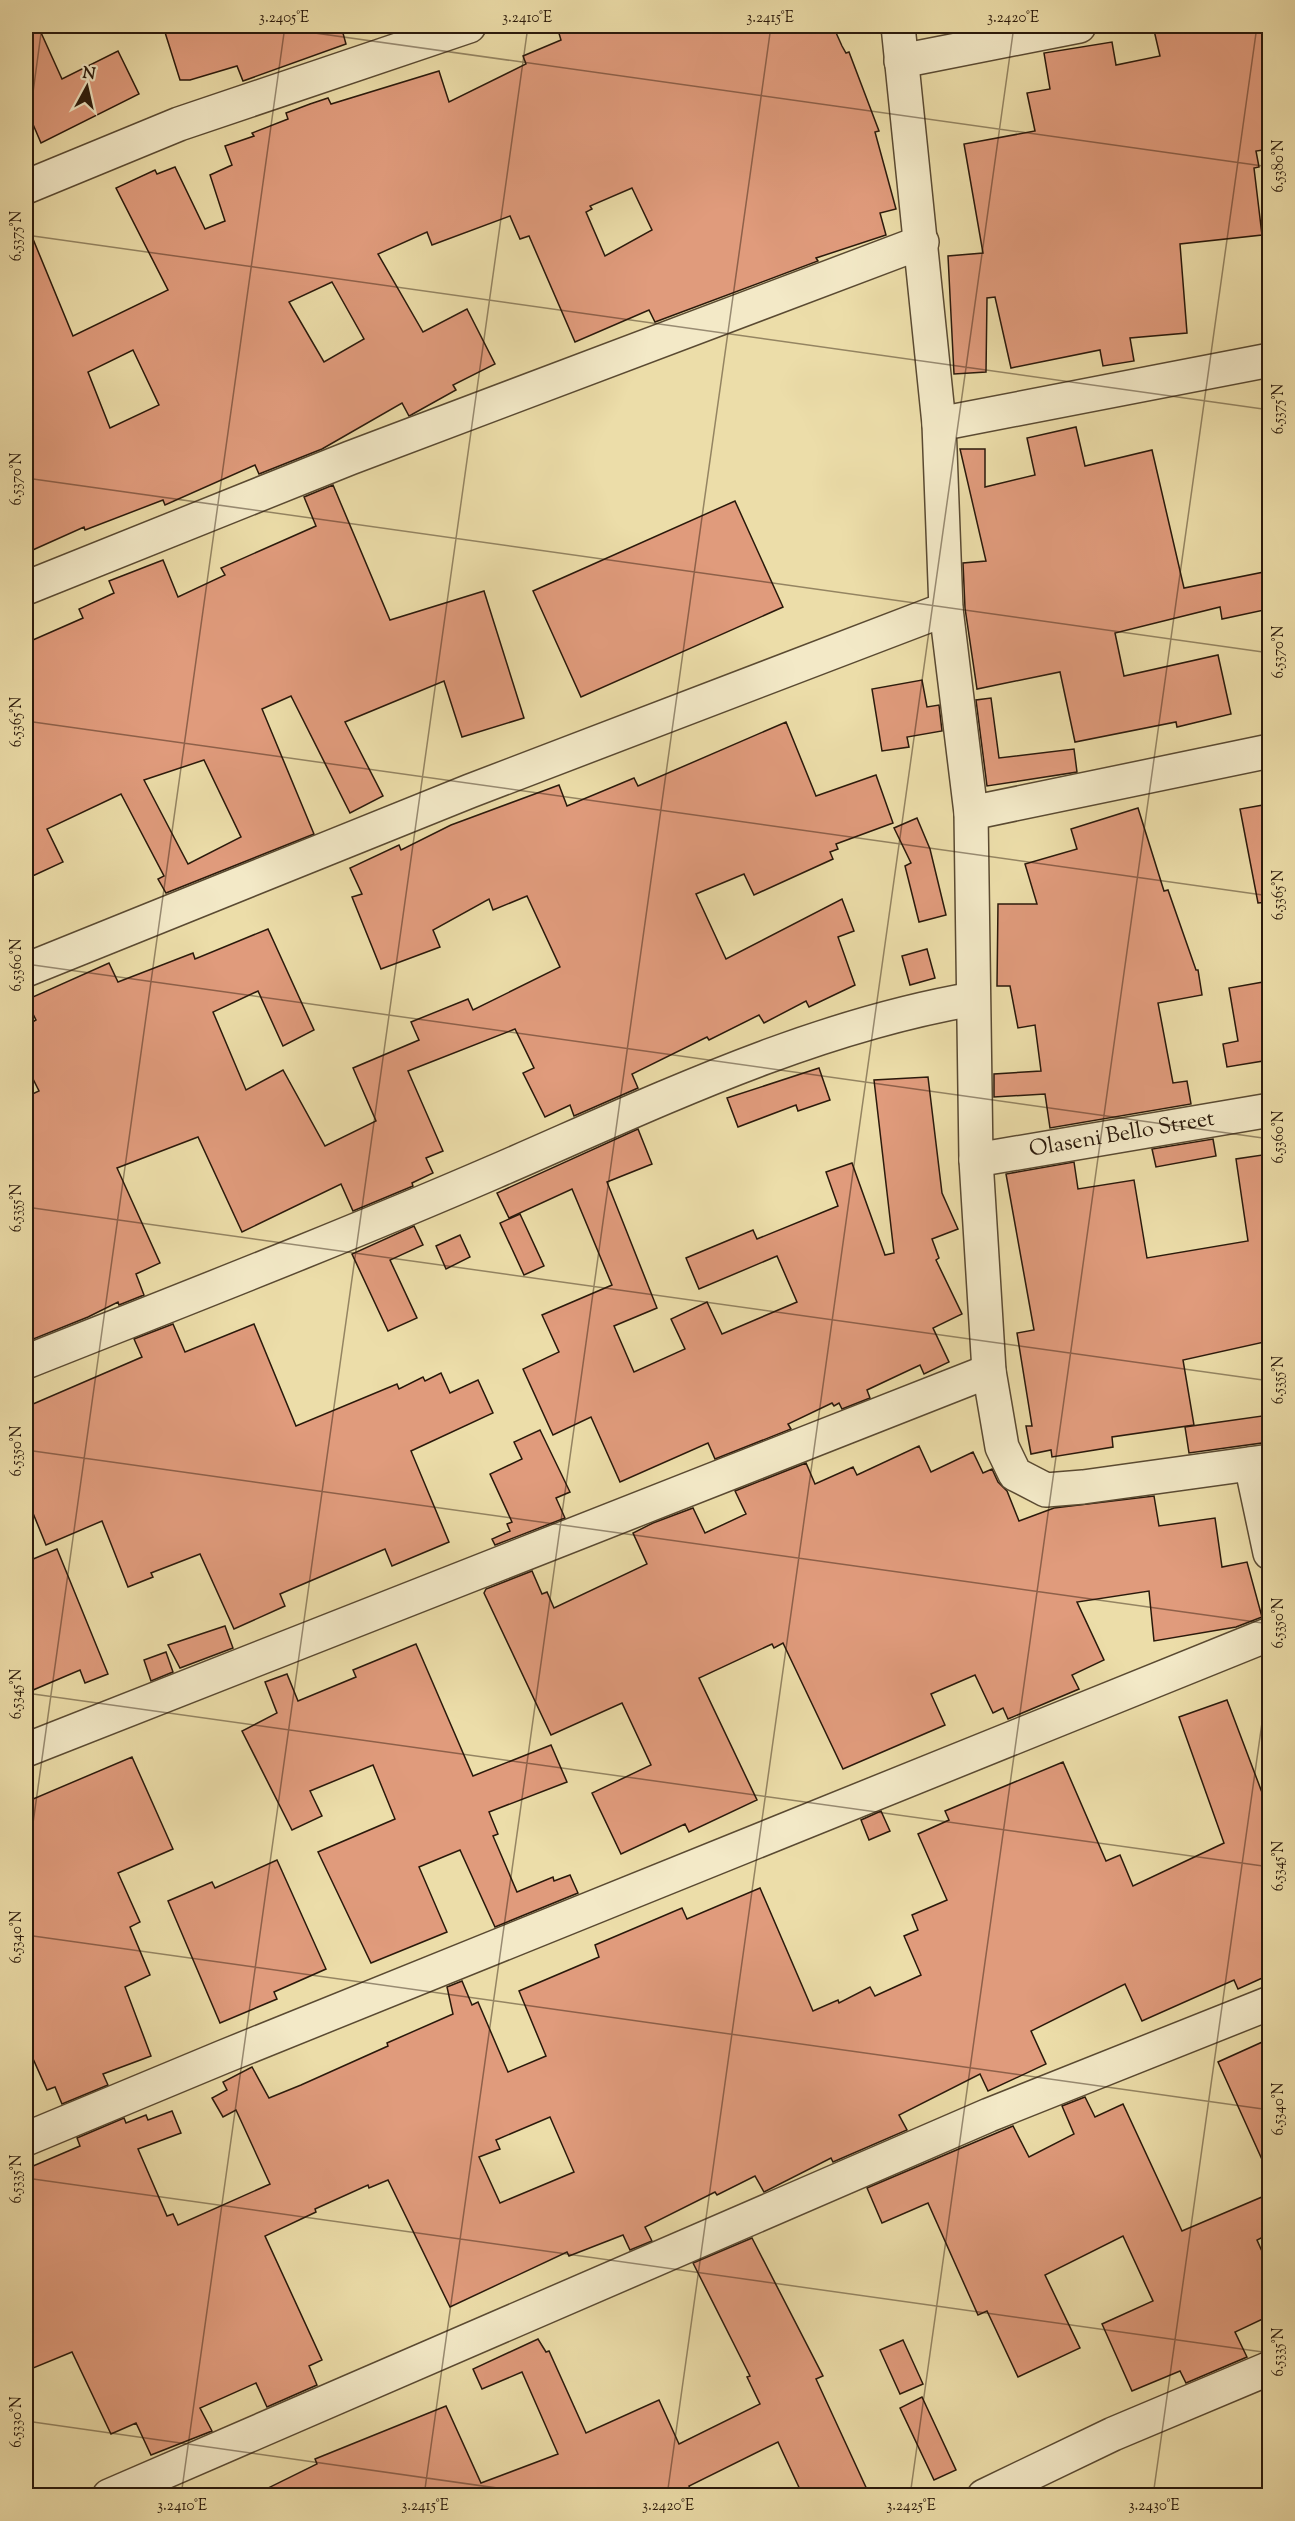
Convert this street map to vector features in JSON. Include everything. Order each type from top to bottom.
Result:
[{"type":"street","points":[[26,187],[179,124],[469,26]]},
{"type":"street","points":[[898,26],[939,424],[946,609],[971,813],[976,1160],[989,1371],[1002,1447],[1015,1474],[1046,1490],[1083,1487],[1260,1462],[1269,1553]]},
{"type":"street","points":[[901,62],[1078,26]]},
{"type":"street","points":[[26,588],[350,458],[921,242]]},
{"type":"street","points":[[939,424],[1269,360]]},
{"type":"street","points":[[26,970],[470,791],[946,609]]},
{"type":"street","points":[[971,813],[1269,750]]},
{"type":"street","points":[[26,1362],[310,1249],[678,1091],[864,1022],[973,999]]},
{"type":"street","name":"Olaseni Bello Street","points":[[976,1160],[1269,1110]]},
{"type":"street","points":[[26,1749],[989,1371]]},
{"type":"street","points":[[26,2139],[223,2056],[1269,1634]]},
{"type":"street","points":[[109,2496],[978,2119],[1269,2003]]},
{"type":"street","points":[[984,2496],[1113,2434],[1269,2368]]},
{"type":"building","points":[[26,26],[38,26],[62,79],[118,51],[139,94],[41,143],[32,122],[26,125]]},
{"type":"building","points":[[163,26],[341,26],[346,44],[243,81],[237,66],[190,80],[180,80]]},
{"type":"building","points":[[573,26],[833,26],[846,53],[849,52],[879,131],[875,132],[896,209],[880,213],[886,235],[816,258],[818,261],[655,322],[649,310],[575,342],[529,236],[520,239],[510,216],[432,245],[427,232],[378,254],[423,332],[467,309],[495,364],[453,385],[456,390],[409,416],[402,403],[322,449],[259,474],[255,465],[165,505],[163,500],[85,530],[84,527],[26,553],[26,222],[73,336],[168,290],[116,188],[155,170],[157,174],[175,167],[205,229],[225,221],[210,175],[232,165],[225,146],[254,136],[252,133],[288,119],[286,113],[310,104],[328,98],[331,104],[439,71],[449,102],[526,64],[523,56],[561,40],[558,30]],"holes":[[[632,188],[652,230],[605,256],[586,212],[592,209],[590,206]],[[332,282],[364,339],[324,362],[289,302]],[[133,350],[159,405],[110,428],[88,372]]]},
{"type":"building","points":[[1153,26],[1269,26],[1269,149],[1256,151],[1259,167],[1254,168],[1262,235],[1180,244],[1187,333],[1130,338],[1134,361],[1103,366],[1100,350],[1011,368],[995,297],[987,298],[986,372],[954,374],[948,256],[983,253],[964,144],[1035,131],[1027,93],[1050,89],[1044,53],[1112,42],[1116,65],[1160,56]]},
{"type":"building","points":[[1076,427],[1085,466],[1152,450],[1184,588],[1269,571],[1269,609],[1222,619],[1220,607],[1115,633],[1124,676],[1218,655],[1231,714],[1177,727],[1176,722],[1075,742],[1060,672],[977,689],[965,608],[963,563],[986,561],[960,449],[985,449],[985,487],[1035,475],[1027,438]]},
{"type":"building","points":[[333,485],[390,620],[484,591],[524,718],[462,737],[444,681],[345,722],[383,796],[350,813],[291,696],[262,709],[314,834],[166,893],[158,879],[164,876],[121,794],[47,829],[63,862],[26,879],[26,643],[83,618],[79,609],[114,593],[109,581],[163,560],[178,597],[225,575],[221,568],[316,526],[304,497]],"holes":[[[204,760],[241,837],[188,864],[144,780]]]},
{"type":"building","points":[[735,501],[783,607],[581,697],[533,591]]},
{"type":"building","points":[[922,680],[927,707],[939,705],[942,731],[907,737],[909,747],[882,751],[872,689]]},
{"type":"building","points":[[991,698],[999,758],[1074,749],[1077,772],[987,786],[976,700]]},
{"type":"building","points":[[786,722],[816,796],[876,775],[893,823],[836,844],[838,849],[830,852],[833,859],[754,895],[744,874],[696,894],[726,959],[842,899],[854,931],[838,937],[855,985],[809,1007],[806,1001],[764,1023],[759,1015],[709,1040],[707,1037],[632,1074],[638,1088],[574,1116],[570,1105],[545,1117],[523,1073],[534,1068],[515,1029],[408,1071],[443,1151],[426,1158],[433,1173],[412,1183],[413,1186],[353,1211],[341,1184],[242,1232],[198,1137],[117,1168],[160,1263],[136,1274],[144,1295],[119,1305],[118,1302],[26,1342],[26,1097],[39,1091],[26,1065],[26,1026],[36,1020],[26,1000],[109,963],[118,982],[193,953],[195,959],[268,929],[314,1030],[283,1046],[258,991],[213,1012],[246,1090],[283,1070],[325,1146],[376,1121],[353,1068],[419,1040],[411,1022],[468,999],[473,1010],[560,967],[527,896],[493,910],[489,899],[433,930],[440,947],[381,969],[352,897],[362,894],[350,868],[399,845],[401,850],[451,825],[559,785],[567,806],[634,778],[638,786]]},
{"type":"building","points":[[1269,804],[1269,902],[1258,903],[1240,809]]},
{"type":"building","points":[[1138,808],[1164,891],[1168,890],[1196,970],[1198,970],[1202,995],[1158,1003],[1173,1083],[1187,1081],[1191,1104],[1050,1128],[1045,1094],[994,1097],[994,1074],[1041,1071],[1035,1025],[1018,1028],[1010,986],[997,986],[998,904],[1037,904],[1025,864],[1077,849],[1071,829]]},
{"type":"building","points":[[917,818],[930,849],[946,915],[919,922],[905,866],[911,863],[894,828]]},
{"type":"building","points":[[927,949],[935,978],[910,985],[902,956]]},
{"type":"building","points":[[1269,981],[1269,1060],[1227,1067],[1223,1044],[1238,1041],[1229,988]]},
{"type":"building","points":[[819,1068],[830,1100],[798,1111],[796,1105],[738,1127],[727,1098]]},
{"type":"building","points":[[928,1077],[942,1193],[958,1229],[932,1239],[939,1258],[936,1260],[962,1314],[933,1328],[949,1362],[924,1374],[920,1365],[867,1390],[870,1398],[842,1409],[839,1403],[834,1406],[832,1403],[788,1424],[791,1429],[715,1459],[708,1443],[620,1482],[591,1417],[553,1435],[523,1369],[559,1352],[542,1315],[612,1285],[572,1189],[509,1218],[497,1193],[638,1129],[652,1164],[607,1182],[657,1308],[614,1326],[634,1372],[685,1349],[671,1319],[707,1302],[722,1334],[797,1302],[777,1256],[699,1289],[686,1258],[753,1230],[757,1239],[838,1206],[826,1172],[852,1163],[885,1255],[894,1253],[874,1080]]},
{"type":"building","points":[[1213,1139],[1216,1156],[1156,1167],[1152,1149]]},
{"type":"building","points":[[1269,1154],[1269,1341],[1183,1360],[1194,1425],[1112,1437],[1113,1447],[1052,1457],[1051,1450],[1031,1454],[1026,1426],[1032,1426],[1017,1333],[1034,1330],[1006,1174],[1074,1162],[1078,1189],[1134,1180],[1147,1258],[1248,1241],[1236,1159]]},
{"type":"building","points":[[520,1214],[544,1266],[524,1275],[500,1223]]},
{"type":"building","points":[[414,1226],[423,1245],[390,1260],[417,1318],[388,1331],[352,1254]]},
{"type":"building","points":[[460,1235],[470,1257],[446,1269],[436,1246]]},
{"type":"building","points":[[173,1324],[185,1352],[254,1324],[296,1426],[397,1384],[399,1389],[423,1377],[425,1381],[441,1373],[450,1393],[478,1380],[493,1413],[411,1451],[449,1542],[392,1566],[385,1549],[280,1594],[285,1606],[234,1629],[200,1554],[151,1573],[153,1577],[128,1587],[102,1521],[46,1545],[26,1496],[26,1407],[142,1357],[134,1339]]},
{"type":"building","points":[[1269,1415],[1269,1442],[1189,1453],[1185,1427]]},
{"type":"building","points":[[540,1430],[570,1492],[556,1498],[565,1518],[495,1545],[492,1539],[510,1531],[507,1524],[512,1522],[490,1474],[522,1459],[514,1442]]},
{"type":"building","points":[[919,1446],[931,1472],[973,1452],[983,1473],[992,1469],[998,1482],[1007,1491],[1019,1521],[1054,1508],[1154,1496],[1159,1526],[1215,1518],[1222,1567],[1247,1562],[1262,1617],[1236,1627],[1154,1641],[1149,1591],[1077,1602],[1104,1660],[1072,1675],[1079,1689],[1008,1719],[1003,1708],[993,1713],[975,1675],[931,1694],[945,1725],[843,1769],[783,1643],[774,1648],[772,1644],[699,1678],[757,1800],[689,1832],[685,1824],[621,1854],[592,1793],[651,1765],[622,1703],[551,1735],[484,1593],[486,1589],[532,1571],[542,1594],[547,1592],[554,1608],[647,1564],[633,1533],[653,1523],[693,1508],[705,1533],[746,1514],[735,1491],[806,1463],[815,1484],[853,1467],[857,1475]]},
{"type":"building","points":[[57,1549],[108,1674],[85,1683],[80,1670],[26,1693],[26,1562]]},
{"type":"building","points":[[225,1626],[233,1648],[180,1668],[168,1645]]},
{"type":"building","points":[[416,1644],[473,1776],[551,1745],[567,1782],[489,1812],[498,1834],[493,1836],[517,1892],[553,1877],[554,1881],[570,1875],[578,1893],[495,1927],[460,1850],[419,1867],[447,1932],[371,1963],[318,1852],[395,1819],[373,1765],[310,1791],[322,1816],[292,1830],[242,1731],[277,1713],[265,1682],[287,1674],[298,1701],[356,1677],[353,1670]]},
{"type":"building","points":[[166,1652],[173,1672],[151,1681],[144,1660]]},
{"type":"building","points":[[1227,1700],[1269,1811],[1269,1975],[1238,1989],[1234,1980],[1142,2021],[1125,1984],[1031,2031],[1046,2064],[988,2091],[980,2074],[899,2115],[907,2130],[833,2162],[831,2158],[764,2192],[755,2176],[717,2195],[715,2192],[645,2227],[652,2241],[630,2250],[623,2235],[569,2256],[567,2252],[450,2307],[388,2180],[369,2188],[368,2185],[315,2209],[316,2212],[265,2236],[322,2360],[309,2366],[317,2385],[267,2407],[256,2383],[200,2408],[212,2431],[151,2455],[136,2423],[111,2434],[72,2352],[26,2371],[26,2169],[80,2146],[77,2138],[124,2118],[126,2123],[146,2115],[148,2120],[172,2111],[181,2133],[138,2149],[167,2216],[173,2214],[178,2225],[270,2184],[236,2110],[223,2117],[212,2098],[227,2090],[223,2082],[252,2067],[269,2098],[301,2085],[453,2014],[447,1987],[462,1981],[472,2005],[478,2002],[508,2072],[546,2056],[519,1991],[599,1957],[595,1945],[682,1908],[687,1919],[760,1888],[813,2011],[838,2000],[839,2003],[870,1987],[875,1996],[921,1975],[904,1936],[918,1930],[912,1915],[947,1900],[918,1834],[949,1820],[945,1811],[1063,1762],[1106,1861],[1120,1855],[1133,1886],[1224,1843],[1179,1717]],"holes":[[[550,2117],[574,2172],[500,2203],[479,2157],[500,2149],[496,2140]]]},
{"type":"building","points":[[132,1757],[173,1849],[118,1873],[140,1922],[130,1927],[150,1975],[125,1987],[151,2056],[103,2074],[108,2085],[62,2104],[55,2087],[47,2090],[26,2043],[26,1802]]},
{"type":"building","points":[[881,1811],[890,1831],[869,1840],[861,1820]]},
{"type":"building","points":[[277,1860],[326,1969],[274,1992],[277,1999],[220,2023],[168,1901],[212,1882],[215,1888]]},
{"type":"building","points":[[1269,2039],[1269,2175],[1218,2062]]},
{"type":"building","points":[[1085,2097],[1095,2117],[1123,2104],[1182,2231],[1269,2194],[1269,2234],[1257,2240],[1269,2267],[1269,2316],[1235,2332],[1247,2357],[1186,2383],[1180,2371],[1132,2391],[1102,2324],[1153,2301],[1123,2236],[1045,2275],[1080,2348],[1018,2377],[987,2311],[978,2315],[928,2203],[882,2223],[867,2188],[1013,2126],[1029,2157],[1074,2134],[1062,2106]]},
{"type":"building","points":[[752,2238],[823,2376],[816,2379],[870,2496],[803,2496],[778,2442],[689,2486],[694,2496],[252,2496],[317,2464],[315,2459],[446,2406],[481,2483],[558,2454],[522,2372],[482,2389],[473,2369],[538,2339],[546,2352],[549,2351],[586,2433],[659,2400],[679,2444],[760,2404],[747,2377],[750,2376],[693,2263]]},
{"type":"building","points":[[903,2340],[923,2384],[900,2394],[880,2350]]},
{"type":"building","points":[[922,2397],[956,2470],[934,2480],[900,2408]]}]
